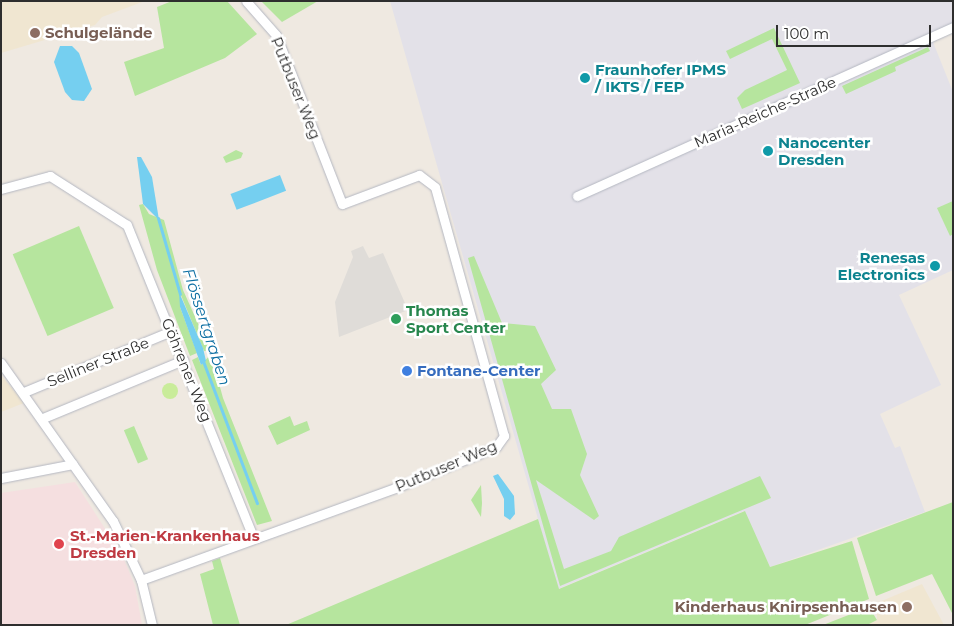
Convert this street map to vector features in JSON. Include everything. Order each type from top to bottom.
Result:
[{"type":"street","name":"Putbuser Weg","points":[[246,1],[276,35],[342,204],[420,175],[435,187],[504,436],[496,447],[294,528],[253,537]]},
{"type":"street","name":"Maria-Reiche-Straße","points":[[577,196],[953,27]]},
{"type":"street","name":"Göhrener Weg","points":[[1,189],[50,176],[127,225],[253,537]]},
{"type":"street","name":"Selliner Straße","points":[[24,392],[171,331]]},
{"type":"street","name":"Selliner Straße","points":[[43,418],[183,360]]},
{"type":"street","points":[[1,362],[43,418],[113,520],[141,580],[152,625]]},
{"type":"street","points":[[1,478],[74,464]]},
{"type":"street","points":[[141,580],[253,537]]},
{"type":"shaded area","name":"Schulgelände","points":[[1,1],[145,1],[102,17],[95,25],[1,53]]},
{"type":"shaded area","points":[[390,1],[953,1],[953,27],[931,37],[953,92],[953,270],[899,295],[941,385],[880,414],[895,448],[900,446],[925,512],[770,567],[744,511],[558,589]]},
{"type":"shaded area","points":[[363,246],[369,258],[383,253],[408,310],[339,337],[335,302],[353,257],[351,251]]},
{"type":"shaded area","points":[[1,375],[24,403],[1,412]]},
{"type":"shaded area","name":"St.-Marien-Krankenhaus Dresden","points":[[75,482],[122,555],[135,586],[142,625],[1,625],[1,493]]},
{"type":"shaded area","name":"Kinderhaus Knirpsenhausen","points":[[922,584],[944,625],[867,625],[877,620],[877,603]]},
{"type":"green space","points":[[172,1],[227,1],[257,34],[225,58],[135,96],[124,62],[164,48],[157,7]]},
{"type":"green space","points":[[261,1],[318,1],[282,22]]},
{"type":"green space","points":[[774,28],[800,83],[742,109],[737,98],[745,90],[787,70],[772,39],[730,59],[726,51]]},
{"type":"green space","points":[[928,47],[930,51],[895,67],[896,71],[846,94],[842,86]]},
{"type":"green space","points":[[236,150],[243,153],[241,158],[226,163],[223,157]]},
{"type":"green space","points":[[953,201],[953,234],[950,236],[937,208]]},
{"type":"green space","points":[[143,204],[149,214],[164,220],[183,290],[210,350],[204,351],[180,293],[180,307],[197,353],[190,356],[157,270],[139,205]]},
{"type":"green space","points":[[79,226],[114,308],[47,336],[13,254]]},
{"type":"green space","points":[[474,256],[502,323],[535,326],[556,370],[541,384],[552,409],[571,409],[587,454],[580,475],[599,516],[594,520],[536,480],[564,569],[611,551],[619,537],[760,476],[771,498],[560,586],[468,258]]},
{"type":"green space","points":[[211,354],[223,398],[272,521],[257,525],[192,360],[198,357],[201,365]]},
{"type":"green space","points":[[167,383],[173,383],[178,388],[176,397],[167,399],[162,394],[162,388]]},
{"type":"green space","points":[[290,416],[294,426],[307,421],[310,430],[277,445],[268,426]]},
{"type":"green space","points":[[134,426],[148,459],[138,463],[124,430]]},
{"type":"green space","points":[[481,485],[482,503],[481,517],[471,500]]},
{"type":"green space","points":[[953,502],[953,615],[932,574],[876,596],[857,538]]},
{"type":"green space","points":[[745,511],[770,567],[852,541],[869,599],[805,625],[286,625],[538,519],[559,589]]},
{"type":"green space","points":[[220,558],[240,625],[213,625],[200,574],[214,569],[212,561]]},
{"type":"green space","points":[[869,607],[877,620],[867,625],[823,625]]},
{"type":"water","points":[[60,46],[72,46],[79,53],[92,89],[84,101],[72,100],[65,92],[54,62]]},
{"type":"water","points":[[137,157],[141,157],[152,177],[159,220],[143,204]]},
{"type":"water","points":[[280,175],[286,191],[237,210],[231,194]]},
{"type":"water","points":[[179,292],[203,348],[206,361],[201,365],[180,307]]},
{"type":"water","points":[[498,474],[514,496],[515,514],[510,520],[504,516],[504,499],[493,476]]},
{"type":"waterway","name":"Flössertgraben","points":[[158,218],[180,294]]},
{"type":"waterway","name":"Flössertgraben","points":[[203,361],[257,503]]},
{"type":"place","name":"Schulgelände","points":[[35,33]]},
{"type":"place","name":"Fraunhofer IPMS / IKTS / FEP","points":[[585,78]]},
{"type":"place","name":"Nanocenter Dresden","points":[[768,151]]},
{"type":"place","name":"Renesas Electronics","points":[[935,266]]},
{"type":"place","name":"Thomas Sport Center","points":[[396,319]]},
{"type":"place","name":"Fontane-Center","points":[[407,371]]},
{"type":"place","name":"St.-Marien-Krankenhaus Dresden","points":[[59,544]]},
{"type":"place","name":"Kinderhaus Knirpsenhausen","points":[[907,607]]}]
